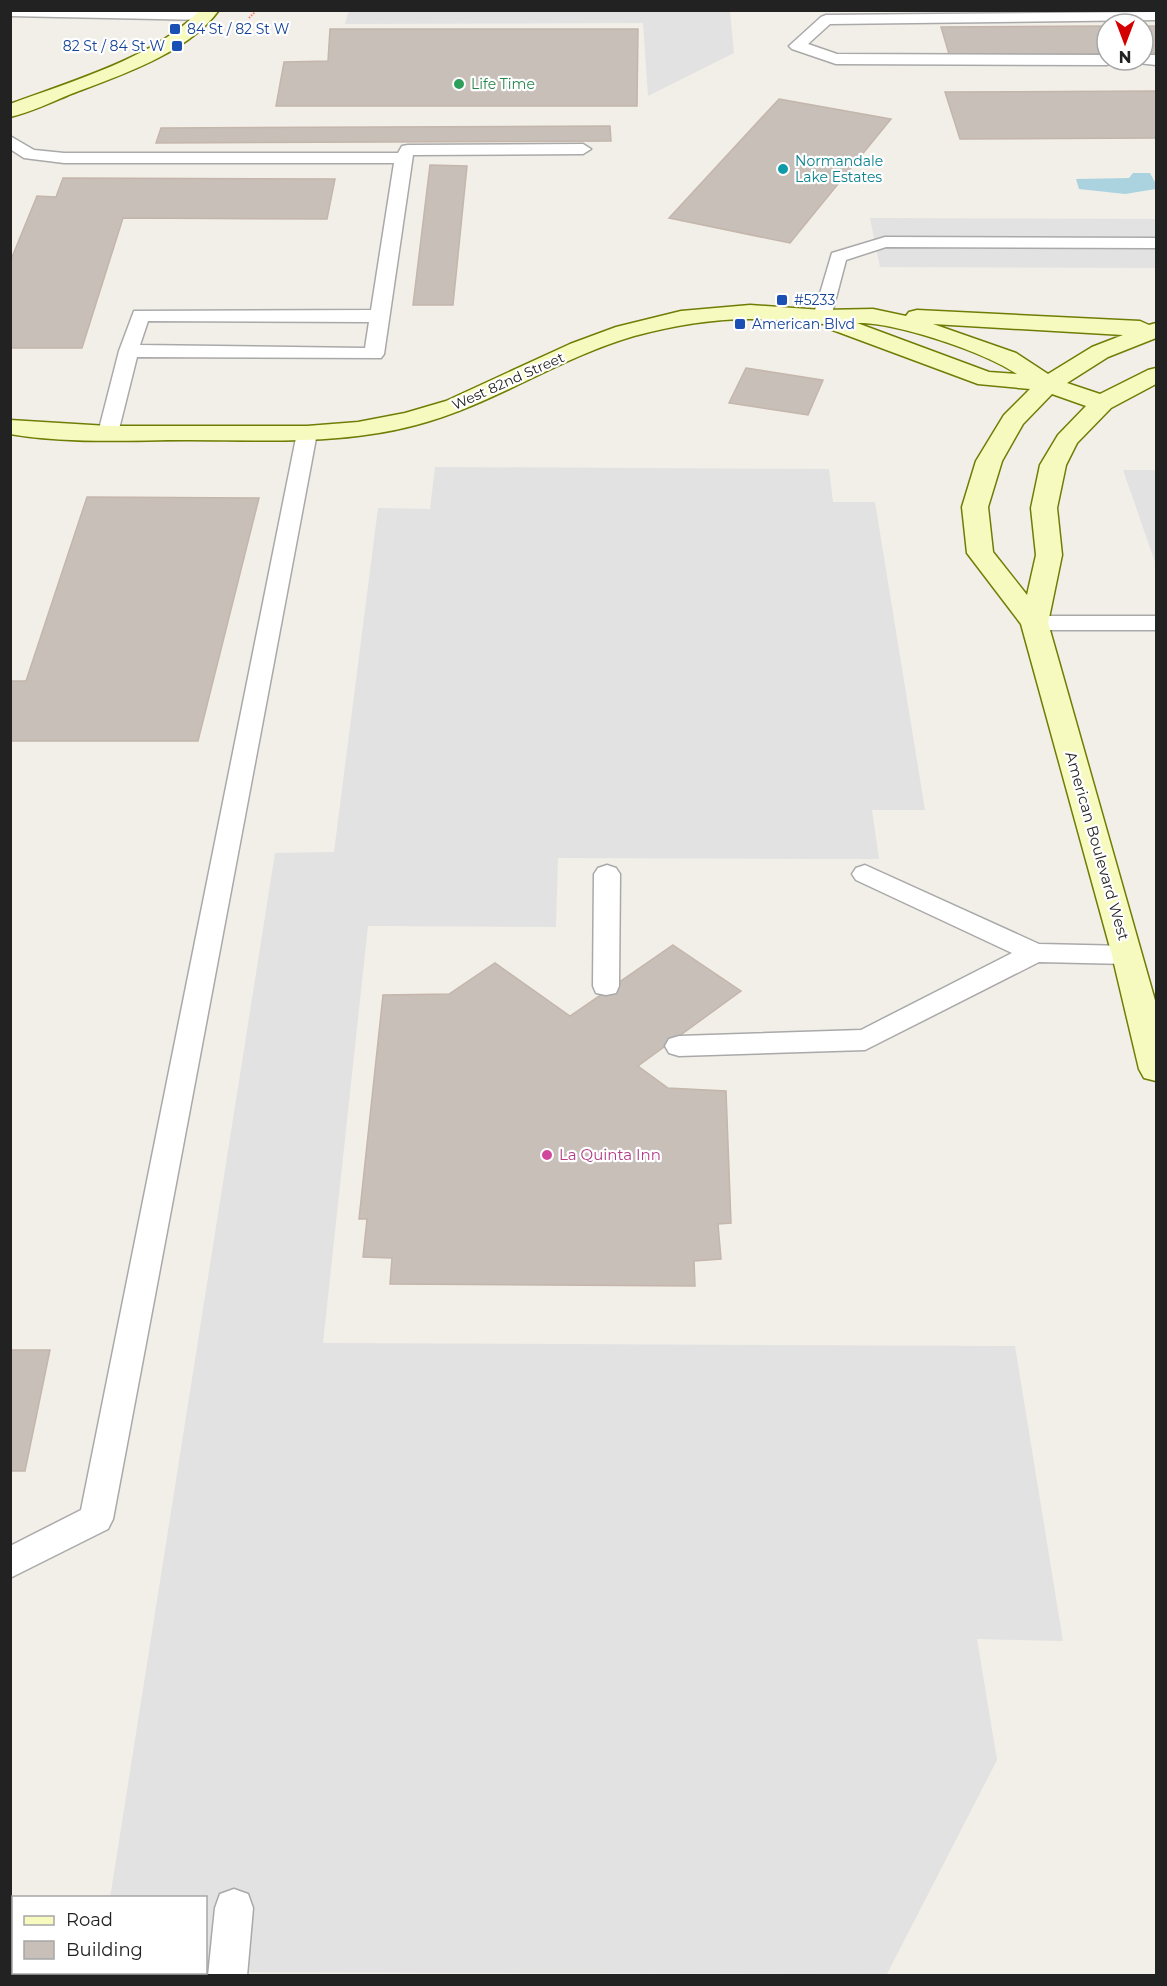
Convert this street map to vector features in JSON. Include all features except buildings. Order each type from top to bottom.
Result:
[{"type":"street","points":[[10,111],[138,59],[175,40],[208,14]]},
{"type":"street","name":"West 82nd Street","points":[[10,427],[108,434],[307,434],[368,427],[409,420],[455,406],[578,349],[624,332],[681,318],[750,312],[822,317],[873,315],[910,324],[1008,358],[1048,384],[1101,403]]},
{"type":"street","points":[[873,315],[962,318],[1084,329],[1156,329]]},
{"type":"street","name":"West 82nd Street","points":[[822,317],[986,379],[1048,384]]},
{"type":"street","name":"American Boulevard West","points":[[1156,329],[1100,352],[1048,384],[1013,420],[989,461],[975,507],[980,553],[1034,623],[1128,955],[1156,1069]]},
{"type":"street","name":"American Boulevard West","points":[[1034,623],[1049,555],[1044,508],[1053,465],[1067,440],[1101,403],[1156,375]]},
{"type":"lane","points":[[10,12],[208,14]]},
{"type":"lane","points":[[1095,17],[826,20],[797,46],[836,59],[1095,60]]},
{"type":"lane","points":[[10,141],[30,154],[64,158],[402,158]]},
{"type":"lane","points":[[129,351],[374,354],[402,158],[408,150],[583,149]]},
{"type":"lane","points":[[822,317],[838,257],[885,242],[1156,243]]},
{"type":"lane","points":[[108,434],[129,351],[141,315],[380,315]]},
{"type":"lane","points":[[10,1563],[96,1519],[307,434]]},
{"type":"lane","points":[[1034,623],[1156,623]]},
{"type":"lane","points":[[606,986],[608,874]]},
{"type":"lane","points":[[865,874],[1035,953],[1128,955]]},
{"type":"lane","points":[[679,1046],[865,1040],[1035,953]]},
{"type":"lane","points":[[227,1976],[234,1908]]},
{"type":"shaded area","points":[[349,10],[730,11],[734,53],[648,96],[643,23],[345,24]]},
{"type":"shaded area","points":[[870,218],[1156,219],[1156,268],[880,267]]},
{"type":"shaded area","points":[[435,467],[829,469],[833,502],[875,502],[925,810],[872,810],[879,859],[558,858],[556,927],[368,926],[323,1343],[1015,1346],[1063,1641],[977,1639],[997,1760],[887,1974],[207,1972],[207,1896],[110,1896],[275,853],[334,852],[378,508],[430,509]]},
{"type":"shaded area","points":[[1123,470],[1156,470],[1156,565]]},
{"type":"water","points":[[1133,173],[1150,173],[1156,189],[1125,194],[1079,189],[1076,179],[1129,178]]},
{"type":"place","name":"84 St / 82 St W","points":[[175,29]]},
{"type":"place","name":"82 St / 84 St W","points":[[177,46]]},
{"type":"place","name":"Life Time","points":[[459,84]]},
{"type":"place","name":"Normandale Lake Estates","points":[[783,169]]},
{"type":"place","name":"#5233","points":[[782,300]]},
{"type":"place","name":"American Blvd","points":[[740,324]]},
{"type":"place","name":"La Quinta Inn","points":[[547,1155]]}]
